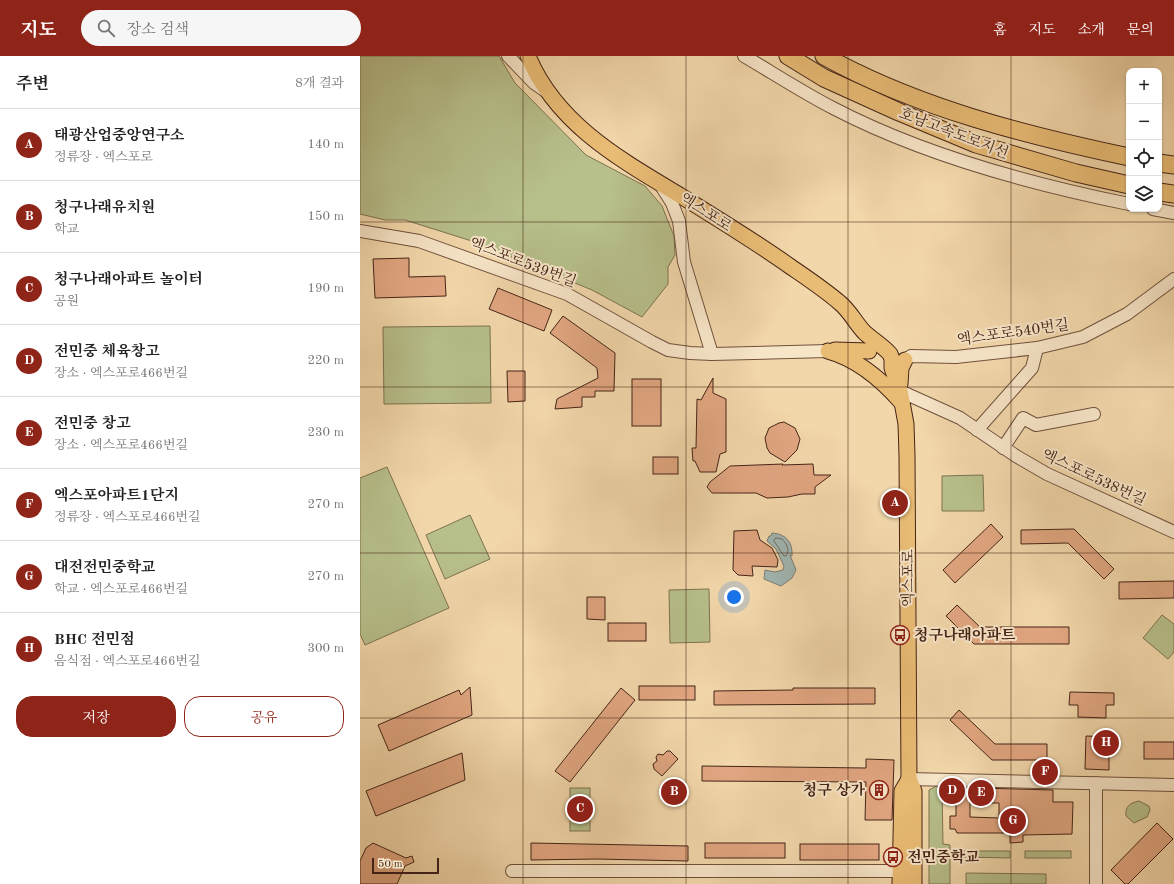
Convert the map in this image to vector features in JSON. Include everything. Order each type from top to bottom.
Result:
[{"type":"highway","name":"호남고속도로지선","points":[[788,56],[824,78],[899,112],[976,144],[1076,173],[1126,184]]},
{"type":"highway","name":"호남고속도로지선","points":[[824,56],[906,94],[983,121],[1082,147],[1126,156]]},
{"type":"highway","points":[[1162,163],[1174,165]]},
{"type":"highway","points":[[1162,192],[1174,194]]},
{"type":"main road","name":"엑스포로","points":[[528,56],[534,71],[548,93],[562,111],[583,132],[791,266],[840,303],[854,316],[884,352],[901,397],[906,424],[909,778],[914,791],[907,877]]},
{"type":"main road","points":[[828,351],[850,350],[857,347],[884,352]]},
{"type":"main road","points":[[828,351],[843,355],[901,397]]},
{"type":"main road","points":[[875,377],[885,375],[884,352]]},
{"type":"main road","points":[[875,377],[864,359],[884,352]]},
{"type":"street","name":"엑스포로","points":[[508,56],[534,83],[548,93]]},
{"type":"street","points":[[744,56],[833,108],[888,133],[954,158],[1021,178],[1126,203]]},
{"type":"street","points":[[660,183],[672,203],[680,221],[684,262],[712,354]]},
{"type":"street","points":[[1162,211],[1174,213]]},
{"type":"street","name":"엑스포로539번길","points":[[360,231],[419,241],[567,294],[668,350],[690,354],[828,351]]},
{"type":"street","name":"엑스포로540번길","points":[[884,352],[956,357],[1037,348],[1083,337],[1127,314],[1174,280]]},
{"type":"street","points":[[977,430],[1032,368],[1037,348]]},
{"type":"street","name":"엑스포로538번길","points":[[901,397],[960,418],[1002,448],[1047,474],[1174,532]]},
{"type":"street","name":"엑스포로538번길","points":[[1002,448],[1023,418],[1036,425],[1094,414]]},
{"type":"street","points":[[909,778],[1174,785]]},
{"type":"street","points":[[1096,783],[1096,884]]},
{"type":"street","points":[[512,870],[907,877]]},
{"type":"green space","points":[[360,56],[499,56],[515,83],[586,155],[645,186],[662,206],[674,236],[675,255],[668,267],[668,284],[642,317],[592,290],[475,242],[405,220],[385,220],[360,214]]},
{"type":"green space","points":[[490,326],[491,403],[384,404],[383,327]]},
{"type":"green space","points":[[387,467],[449,608],[365,645],[360,634],[360,478]]},
{"type":"green space","points":[[983,475],[984,511],[942,511],[942,476]]},
{"type":"green space","points":[[470,515],[490,559],[445,579],[426,535]]},
{"type":"green space","points":[[709,589],[710,642],[670,643],[669,590]]},
{"type":"green space","points":[[1162,615],[1174,624],[1174,652],[1168,659],[1143,638]]},
{"type":"green space","points":[[936,786],[942,787],[943,844],[950,845],[950,884],[929,884],[929,790]]},
{"type":"green space","points":[[570,788],[590,788],[590,831],[570,831]]},
{"type":"green space","points":[[1139,801],[1149,806],[1150,810],[1147,817],[1134,823],[1126,816],[1126,810],[1131,804]]},
{"type":"green space","points":[[964,851],[1010,851],[1010,858],[964,857]]},
{"type":"green space","points":[[1025,851],[1071,851],[1071,858],[1025,858]]},
{"type":"green space","points":[[966,873],[1046,874],[1046,884],[966,884]]},
{"type":"water","points":[[772,533],[785,537],[790,543],[792,556],[790,555],[796,570],[792,578],[781,586],[764,579],[765,570],[775,572],[783,570],[784,566],[776,549],[767,541]]},
{"type":"building","points":[[409,258],[409,277],[445,276],[446,296],[375,298],[373,259]]},
{"type":"building","points":[[498,288],[552,310],[544,331],[489,309]]},
{"type":"building","points":[[563,316],[615,353],[614,391],[595,391],[595,397],[582,397],[582,407],[555,409],[557,399],[598,378],[597,368],[550,333]]},
{"type":"building","points":[[507,371],[525,371],[525,401],[508,402]]},
{"type":"building","points":[[713,378],[713,393],[726,399],[726,452],[720,454],[716,472],[700,472],[695,461],[693,461],[692,448],[696,448],[697,399],[701,400]]},
{"type":"building","points":[[632,379],[661,379],[661,426],[632,426]]},
{"type":"building","points":[[784,422],[795,428],[800,439],[797,450],[785,462],[770,453],[767,448],[765,438],[769,428]]},
{"type":"building","points":[[653,457],[678,457],[678,474],[653,474]]},
{"type":"building","points":[[783,464],[782,465],[813,464],[814,475],[831,475],[815,487],[815,494],[802,494],[788,497],[767,498],[756,493],[712,493],[707,487],[710,482],[730,466]]},
{"type":"building","points":[[991,524],[1003,537],[955,583],[943,570]]},
{"type":"building","points":[[1074,529],[1114,569],[1104,579],[1068,543],[1021,544],[1021,530]]},
{"type":"building","points":[[757,530],[760,540],[772,548],[778,560],[777,567],[752,566],[753,576],[738,575],[733,570],[734,531]]},
{"type":"building","points":[[1174,581],[1174,598],[1119,599],[1119,582]]},
{"type":"building","points":[[587,597],[605,597],[605,620],[587,619]]},
{"type":"building","points":[[957,605],[980,627],[1069,627],[1069,644],[974,644],[946,616]]},
{"type":"building","points":[[608,623],[646,623],[646,641],[608,641]]},
{"type":"building","points":[[639,686],[695,686],[695,700],[639,700]]},
{"type":"building","points":[[470,687],[472,715],[389,751],[378,725],[459,690],[461,695]]},
{"type":"building","points":[[621,688],[635,700],[570,782],[555,771]]},
{"type":"building","points":[[793,688],[875,688],[875,704],[714,705],[714,691],[793,690]]},
{"type":"building","points":[[1070,692],[1114,693],[1114,705],[1106,705],[1106,718],[1078,717],[1078,705],[1069,705]]},
{"type":"building","points":[[959,710],[995,744],[1047,744],[1047,760],[992,760],[950,720]]},
{"type":"building","points":[[1086,736],[1109,737],[1109,770],[1085,769]]},
{"type":"building","points":[[1144,742],[1174,742],[1174,759],[1144,759]]},
{"type":"building","points":[[667,751],[670,751],[678,759],[662,776],[654,769],[653,764],[657,761],[656,757],[658,754],[663,755]]},
{"type":"building","points":[[462,753],[465,780],[376,816],[366,791]]},
{"type":"building","points":[[866,759],[894,760],[892,820],[865,820],[866,782],[702,781],[702,766],[866,768]]},
{"type":"building","points":[[942,787],[1053,790],[1053,802],[1073,802],[1072,834],[1023,835],[1023,842],[1010,843],[1010,833],[957,833],[955,829],[950,829],[950,816],[956,816],[956,796],[942,796]],"holes":[[[970,797],[991,797],[991,803],[999,803],[999,818],[970,817]]]},
{"type":"building","points":[[1157,823],[1173,839],[1128,884],[1125,884],[1111,870]]},
{"type":"building","points":[[373,843],[406,858],[412,856],[414,862],[405,866],[397,884],[360,884],[360,861],[366,848]]},
{"type":"building","points":[[531,843],[688,846],[688,861],[597,859],[531,860]]},
{"type":"building","points":[[705,843],[785,843],[785,858],[705,858]]},
{"type":"building","points":[[800,844],[879,844],[879,860],[800,860]]},
{"type":"place","name":"태광산업중앙연구소","points":[[895,503]]},
{"type":"place","name":"청구나래아파트","points":[[900,635]]},
{"type":"place","name":"BHC 전민점","points":[[1106,743]]},
{"type":"place","name":"엑스포아파트1단지","points":[[1045,772]]},
{"type":"place","name":"청구 상가","points":[[879,790]]},
{"type":"place","name":"전민중 체육창고","points":[[952,791]]},
{"type":"place","name":"청구나래유치원","points":[[674,792]]},
{"type":"place","name":"전민중 창고","points":[[981,793]]},
{"type":"place","name":"청구나래아파트 놀이터","points":[[580,809]]},
{"type":"place","name":"대전전민중학교","points":[[1013,821]]},
{"type":"place","name":"전민중학교","points":[[893,857]]}]
